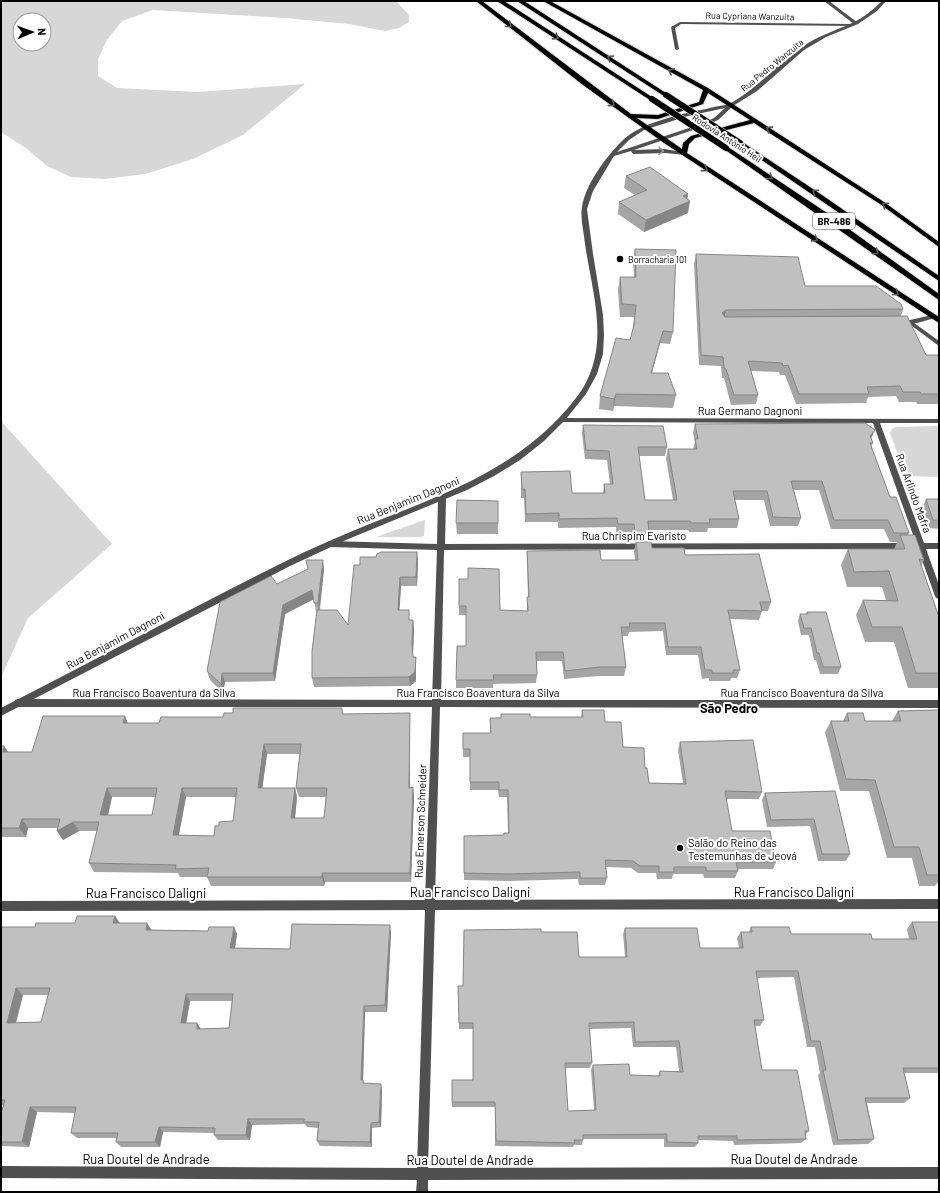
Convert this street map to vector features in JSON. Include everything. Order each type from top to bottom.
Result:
[{"type":"main road","points":[[479,1],[646,128],[939,321]]},
{"type":"main road","name":"Rodovia Antônio Heil","points":[[500,1],[726,148],[821,213],[939,298]]},
{"type":"main road","name":"Rodovia Antônio Heil","points":[[520,1],[829,202],[939,279]]},
{"type":"main road","points":[[546,1],[706,89],[892,210],[939,245]]},
{"type":"main road","points":[[629,116],[658,117],[701,103],[706,89]]},
{"type":"main road","points":[[684,154],[686,143],[693,137],[755,121]]},
{"type":"street","points":[[826,1],[854,24]]},
{"type":"street","name":"Rua Pedro Wanzuita","points":[[731,105],[755,90],[802,49],[824,36],[854,24],[875,10],[884,1]]},
{"type":"street","name":"Rua Cypriana Wanzuita","points":[[677,49],[673,27],[680,23],[854,24]]},
{"type":"street","points":[[611,157],[627,150],[703,125],[724,113],[731,105]]},
{"type":"street","name":"Rua Benjamim Dagnoni","points":[[1,712],[206,604],[329,544],[442,499],[484,478],[524,454],[562,420],[586,389],[595,370],[601,346],[599,301],[588,249],[585,207],[589,192],[611,157],[629,137],[638,130],[700,110],[731,105]]},
{"type":"street","points":[[611,157],[627,152],[646,150],[684,154]]},
{"type":"street","points":[[891,322],[910,322],[932,316]]},
{"type":"street","points":[[910,322],[939,344]]},
{"type":"street","name":"Rua Germano Dagnoni","points":[[562,420],[939,421]]},
{"type":"street","name":"Rua Arlindo Mafra","points":[[876,421],[939,596]]},
{"type":"street","name":"Rua Emerson Schneider","points":[[422,1192],[435,703],[442,547],[442,499]]},
{"type":"street","name":"Rua Chrispim Evaristo","points":[[329,544],[442,547],[939,546]]},
{"type":"street","name":"Rua Francisco Boaventura da Silva","points":[[18,703],[939,704]]},
{"type":"street","name":"Rua Francisco Daligni","points":[[1,906],[939,904]]},
{"type":"street","name":"Rua Doutel de Andrade","points":[[1,1172],[422,1174],[939,1173]]},
{"type":"shaded area","points":[[1,1],[396,1],[409,15],[409,22],[399,28],[385,31],[349,24],[285,18],[153,10],[122,21],[107,40],[98,59],[98,76],[117,88],[198,92],[305,84],[243,135],[193,159],[145,174],[105,179],[71,177],[47,166],[26,148],[1,132]]},
{"type":"shaded area","points":[[1,421],[112,544],[28,618],[1,677]]},
{"type":"shaded area","points":[[939,426],[939,477],[906,476],[890,433],[892,429],[896,427]]},
{"type":"shaded area","points":[[425,520],[424,536],[376,537]]},
{"type":"building","points":[[650,167],[688,194],[683,196],[690,201],[646,220],[619,202],[647,190],[626,176]]},
{"type":"building","points":[[635,249],[676,250],[673,332],[663,331],[651,373],[668,373],[676,395],[616,394],[614,399],[600,396],[616,338],[630,340],[634,325],[636,305],[622,304],[620,277],[636,277]]},
{"type":"building","points":[[696,254],[798,257],[805,286],[876,286],[901,304],[903,309],[726,310],[722,313],[725,317],[907,316],[926,355],[939,355],[939,394],[903,392],[900,386],[867,387],[869,394],[799,394],[788,365],[783,366],[782,363],[748,361],[758,395],[734,395],[726,369],[724,368],[723,357],[701,355]]},
{"type":"building","points":[[865,423],[875,430],[870,436],[873,443],[870,443],[890,497],[896,497],[909,533],[894,533],[888,520],[834,520],[822,481],[791,481],[801,518],[773,517],[767,491],[733,491],[739,519],[709,519],[710,523],[691,523],[690,521],[648,521],[649,533],[635,533],[634,524],[618,524],[617,518],[559,519],[559,513],[526,514],[525,489],[522,489],[521,472],[570,471],[572,493],[605,493],[604,484],[613,484],[609,451],[586,450],[583,425],[663,426],[667,447],[638,447],[645,500],[677,500],[668,449],[697,449],[695,439],[698,439],[695,424]]},
{"type":"building","points":[[926,499],[939,499],[939,520],[933,520]]},
{"type":"building","points":[[457,500],[498,501],[498,523],[456,523]]},
{"type":"building","points":[[900,535],[915,535],[924,560],[919,559],[939,617],[939,673],[916,673],[902,627],[872,627],[863,600],[898,601],[889,571],[854,572],[848,549],[905,549]]},
{"type":"building","points":[[636,542],[651,542],[652,548],[684,548],[685,555],[759,554],[771,602],[760,602],[762,611],[728,610],[740,670],[733,670],[733,673],[712,673],[712,670],[705,670],[701,647],[668,647],[665,623],[629,623],[630,627],[621,627],[626,667],[600,667],[565,671],[563,652],[536,652],[537,675],[493,675],[494,680],[456,680],[457,646],[466,646],[466,606],[459,606],[459,579],[468,579],[468,568],[499,569],[500,610],[528,611],[527,597],[529,597],[527,551],[600,550],[601,560],[638,560]]},
{"type":"building","points":[[381,552],[417,552],[416,577],[400,577],[398,610],[409,610],[409,620],[413,620],[412,643],[413,657],[416,657],[415,672],[409,677],[312,678],[312,651],[317,610],[337,610],[348,625],[354,565],[360,565],[360,557],[376,557],[377,554]]},
{"type":"building","points":[[306,560],[323,560],[318,603],[314,603],[312,590],[283,605],[273,673],[222,673],[221,684],[207,671],[220,602],[271,576],[277,584],[308,569]]},
{"type":"building","points":[[807,612],[826,612],[841,667],[823,667],[819,653],[817,653],[811,628],[804,628],[800,614],[808,614]]},
{"type":"building","points":[[233,708],[342,708],[342,714],[410,713],[409,788],[413,787],[410,873],[322,873],[322,877],[207,877],[209,868],[175,869],[176,865],[89,863],[99,822],[73,822],[57,831],[60,819],[22,819],[19,828],[1,828],[1,746],[4,746],[3,752],[32,752],[43,716],[125,716],[123,723],[159,723],[161,717],[223,717],[224,713],[233,713]],"holes":[[[264,744],[301,744],[296,788],[327,788],[324,818],[291,818],[295,788],[258,788]],[[107,788],[157,788],[152,815],[100,815]],[[182,788],[237,788],[233,821],[219,822],[219,826],[215,826],[214,836],[173,835]]]},
{"type":"building","points":[[582,710],[604,710],[605,722],[621,722],[623,747],[644,748],[645,768],[647,768],[649,783],[686,784],[680,742],[753,740],[762,792],[725,791],[732,831],[770,831],[776,862],[736,862],[738,871],[706,871],[706,867],[674,867],[674,872],[659,872],[659,866],[640,866],[633,861],[605,860],[607,878],[580,878],[580,872],[509,874],[464,873],[464,836],[504,835],[504,833],[509,833],[508,790],[499,790],[499,782],[470,782],[470,749],[463,749],[463,733],[491,733],[490,718],[501,718],[501,714],[530,714],[530,717],[583,717]]},
{"type":"building","points":[[939,710],[939,875],[927,875],[919,847],[894,847],[875,780],[846,779],[831,721],[849,721],[847,713],[863,713],[865,721],[901,721],[898,711]]},
{"type":"building","points":[[835,791],[850,854],[822,854],[814,819],[771,820],[765,793]]},
{"type":"building","points":[[77,916],[115,916],[113,923],[147,923],[146,930],[208,931],[209,927],[234,927],[230,948],[290,949],[292,924],[390,925],[385,1005],[364,1006],[361,1080],[363,1080],[363,1083],[381,1084],[379,1122],[371,1123],[370,1142],[317,1141],[319,1122],[304,1122],[304,1119],[248,1119],[246,1135],[214,1135],[215,1128],[159,1127],[155,1142],[116,1142],[118,1133],[71,1133],[76,1107],[30,1107],[22,1142],[1,1142],[1,1114],[5,1100],[1,1100],[1,927],[35,927],[36,923],[75,923]],"holes":[[[16,988],[50,988],[41,1022],[7,1023]],[[186,994],[233,994],[229,1028],[197,1029],[197,1023],[181,1023]]]},
{"type":"building","points":[[912,922],[939,922],[939,1068],[903,1068],[910,1098],[865,1098],[874,1139],[838,1140],[823,1070],[826,1070],[820,1041],[811,1041],[798,971],[756,971],[764,1020],[754,1020],[762,1070],[797,1070],[809,1131],[805,1131],[806,1139],[737,1140],[737,1136],[698,1136],[698,1143],[667,1142],[667,1134],[583,1135],[583,1140],[574,1140],[575,1143],[496,1141],[495,1102],[452,1102],[452,1080],[473,1080],[473,1023],[459,1023],[458,986],[463,986],[464,930],[541,929],[541,932],[577,932],[579,957],[627,957],[625,928],[697,928],[700,948],[743,948],[741,932],[752,932],[751,927],[789,927],[791,934],[871,934],[872,939],[917,939]],"holes":[[[634,1022],[635,1042],[679,1041],[683,1072],[660,1071],[660,1076],[630,1075],[629,1064],[593,1065],[596,1110],[568,1111],[565,1063],[592,1063],[589,1023]]]},
{"type":"place","name":"Borracharia 101","points":[[620,259]]},
{"type":"place","name":"Salão do Reino das Testemunhas de Jeová","points":[[680,848]]},
{"type":"district","name":"São Pedro","points":[[729,708]]}]
